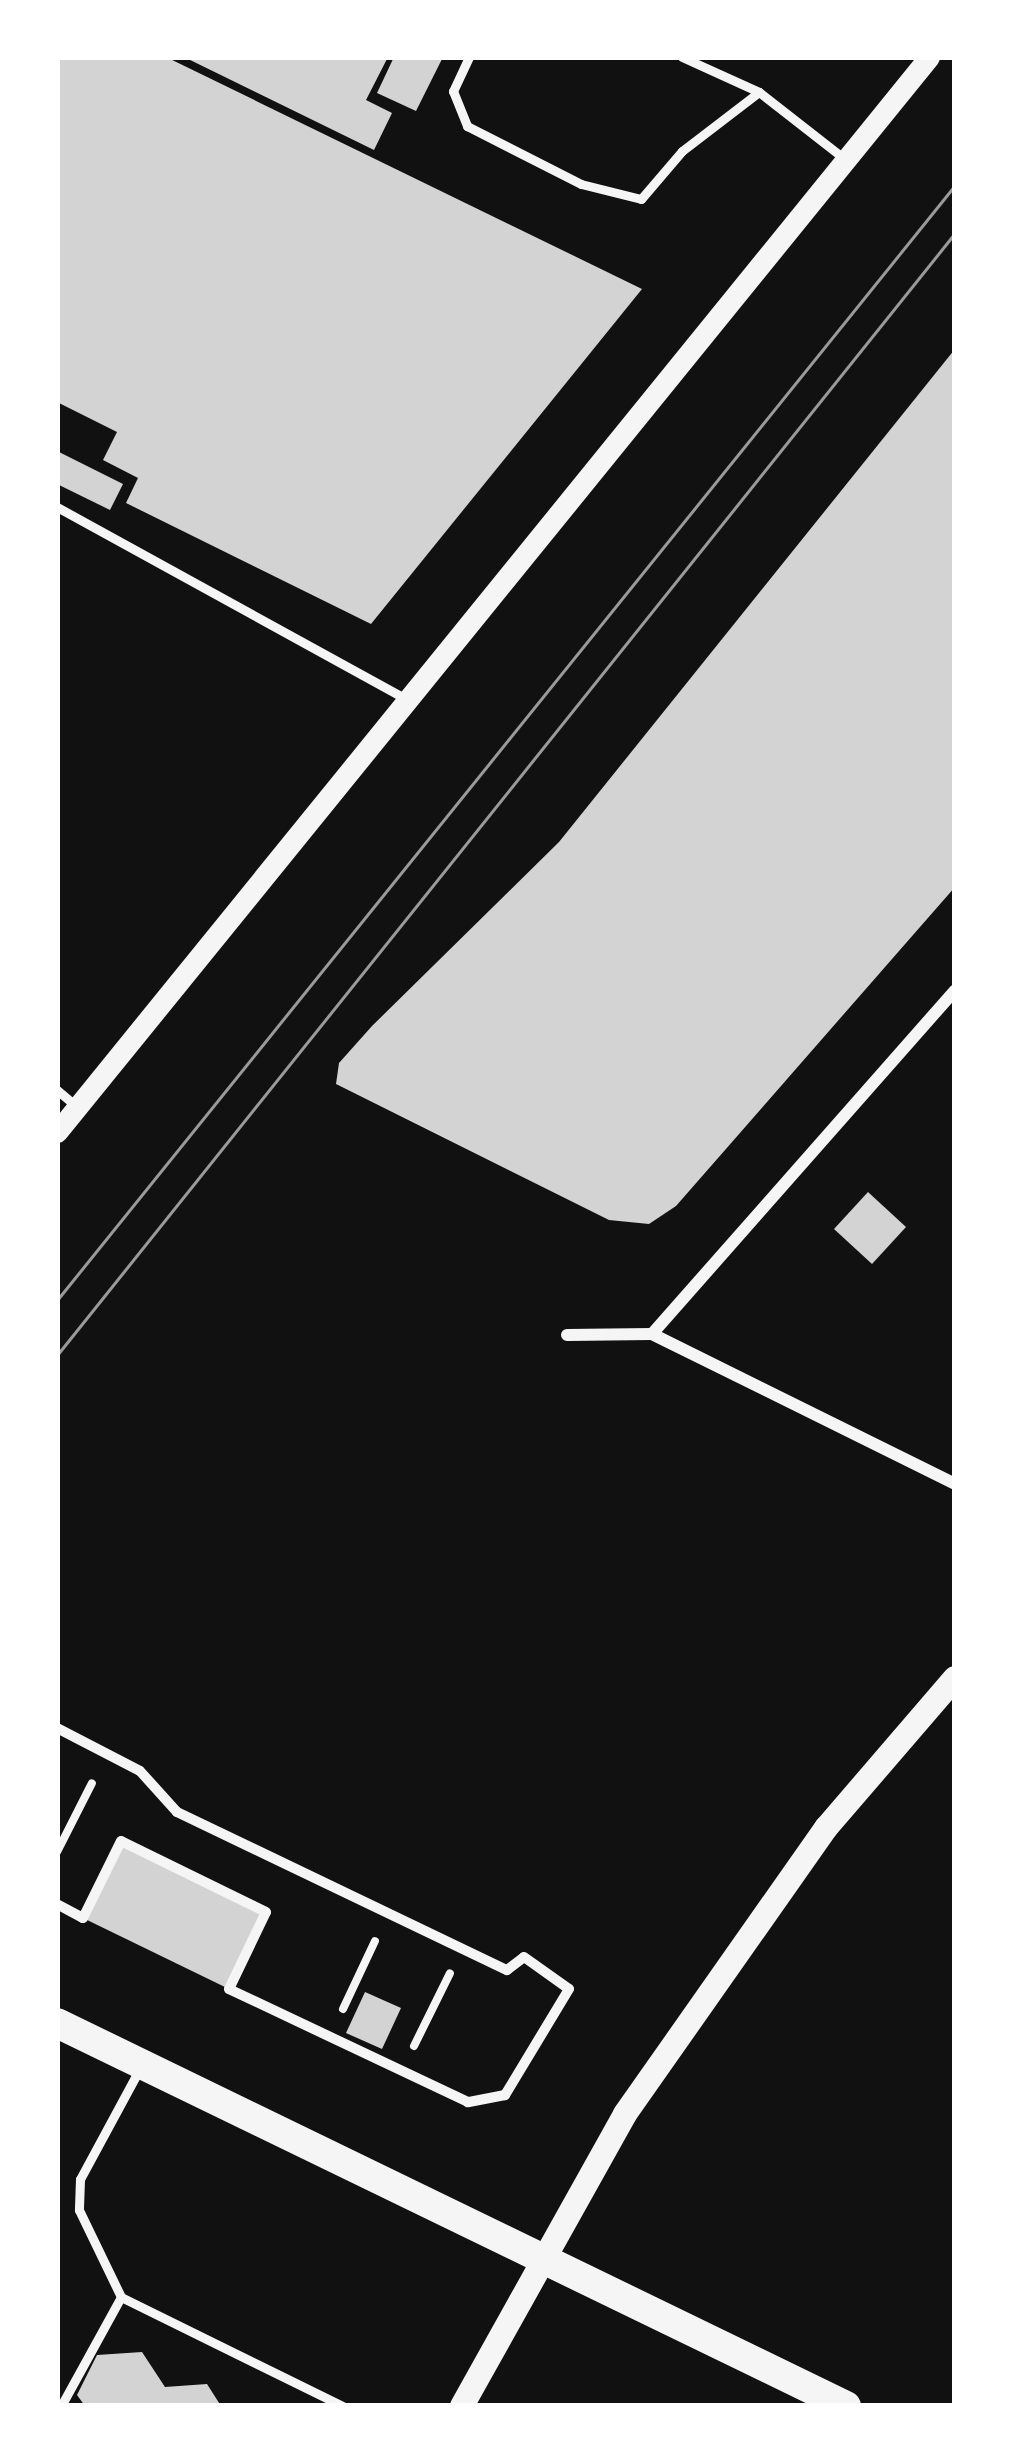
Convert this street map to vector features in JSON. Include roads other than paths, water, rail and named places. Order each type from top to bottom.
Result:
[{"type":"main road","points":[[463,2406],[540,2256],[625,2114],[826,1828],[955,1678]]},
{"type":"main road","points":[[57,2024],[846,2406]]},
{"type":"street","points":[[57,1132],[929,57]]},
{"type":"street","points":[[652,1334],[955,990]]},
{"type":"street","points":[[568,1335],[652,1334],[955,1484]]},
{"type":"street","points":[[57,1728],[140,1771],[177,1812],[507,1970],[524,1957],[569,1989],[505,2096],[468,2102],[229,1989],[266,1912],[121,1841],[83,1918],[57,1904]]},
{"type":"lane","points":[[470,57],[453,91],[467,126],[581,184],[641,199],[682,151],[759,92]]},
{"type":"lane","points":[[685,59],[759,92],[846,160]]},
{"type":"lane","points":[[57,507],[408,700]]},
{"type":"lane","points":[[57,1090],[77,1107]]},
{"type":"lane","points":[[142,2064],[80,2179],[80,2210],[121,2297],[343,2406]]},
{"type":"lane","points":[[61,2406],[121,2297]]},
{"type":"tram line","points":[[57,1300],[955,185]]},
{"type":"tram line","points":[[57,1355],[955,233]]}]
